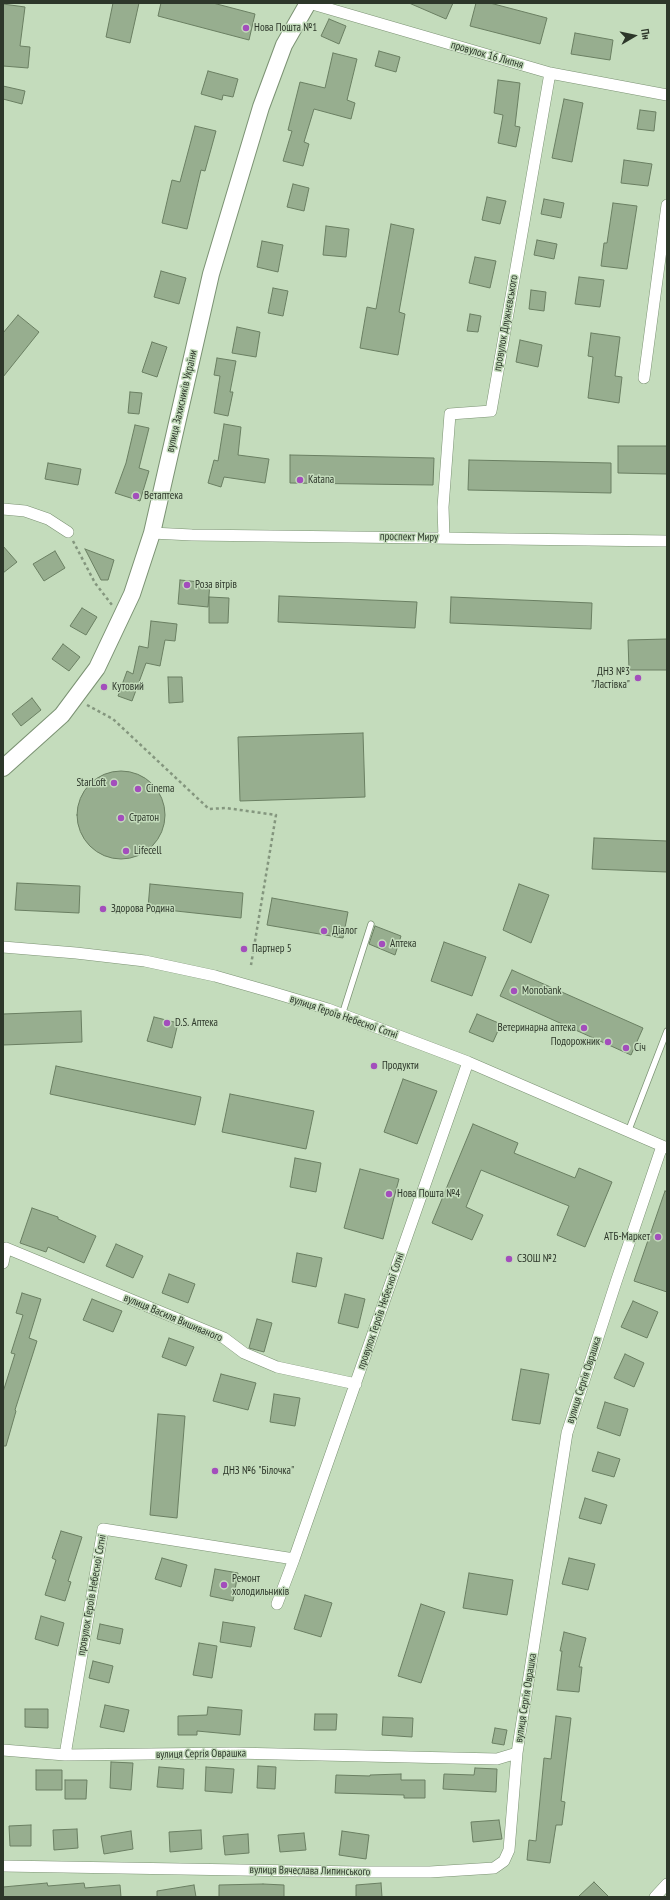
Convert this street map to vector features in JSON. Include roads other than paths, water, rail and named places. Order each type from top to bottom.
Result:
[{"type":"main road","name":"вулиця Захисників України","points":[[3,768],[62,715],[97,668],[132,594],[152,533],[211,274],[260,107],[284,45],[308,3]]},
{"type":"street","name":"провулок 16 Липня","points":[[308,3],[550,74],[667,96]]},
{"type":"street","name":"провулок Длужнєвського","points":[[444,538],[443,507],[450,414],[491,412],[550,74]]},
{"type":"street","points":[[644,378],[667,205]]},
{"type":"street","points":[[3,509],[25,511],[48,519],[68,532]]},
{"type":"street","name":"проспект Миру","points":[[152,533],[667,541]]},
{"type":"street","name":"вулиця Героїв Небесної Сотні","points":[[3,947],[76,952],[145,961],[215,976],[271,992],[342,1015],[468,1062],[664,1147]]},
{"type":"street","name":"провулок Героїв Небесної Сотні","points":[[277,1604],[356,1384],[468,1062]]},
{"type":"street","name":"вулиця Сергія Оврашка","points":[[3,1750],[65,1755],[234,1753],[497,1759],[517,1753],[567,1433],[616,1282],[664,1147]]},
{"type":"street","name":"вулиця Василя Вишиваного","points":[[3,1263],[6,1248],[224,1338],[244,1354],[276,1367],[356,1384]]},
{"type":"street","name":"провулок Героїв Небесної Сотні","points":[[65,1755],[103,1529],[294,1559]]},
{"type":"street","name":"вулиця Вячеслава Липинського","points":[[3,1866],[367,1872],[430,1872],[494,1868],[504,1861],[509,1850],[517,1753]]},
{"type":"street","points":[[655,1897],[667,1884]]},
{"type":"lane","points":[[342,1015],[370,924]]},
{"type":"lane","points":[[628,1132],[667,1030]]},
{"type":"place","name":"Нова Пошта №1","points":[[246,28]]},
{"type":"place","name":"Katana","points":[[300,480]]},
{"type":"place","name":"Ветаптека","points":[[136,496]]},
{"type":"place","name":"Роза вітрів","points":[[187,585]]},
{"type":"place","name":"ДНЗ №3 \"Ластівка\"","points":[[638,678]]},
{"type":"place","name":"Кутовий","points":[[104,687]]},
{"type":"place","name":"StarLoft","points":[[114,783]]},
{"type":"place","name":"Cinema","points":[[138,789]]},
{"type":"place","name":"Стратон","points":[[121,818]]},
{"type":"place","name":"Lifecell","points":[[126,851]]},
{"type":"place","name":"Здорова Родина","points":[[103,909]]},
{"type":"place","name":"Діалог","points":[[324,931]]},
{"type":"place","name":"Аптека","points":[[382,944]]},
{"type":"place","name":"Партнер 5","points":[[244,949]]},
{"type":"place","name":"Monobank","points":[[514,991]]},
{"type":"place","name":"D.S. Аптека","points":[[167,1023]]},
{"type":"place","name":"Ветеринарна аптека","points":[[584,1028]]},
{"type":"place","name":"Подорожник","points":[[608,1042]]},
{"type":"place","name":"Січ","points":[[626,1048]]},
{"type":"place","name":"Продукти","points":[[374,1066]]},
{"type":"place","name":"Нова Пошта №4","points":[[389,1194]]},
{"type":"place","name":"АТБ-Маркет","points":[[658,1237]]},
{"type":"place","name":"СЗОШ №2","points":[[509,1259]]},
{"type":"place","name":"ДНЗ №6 \"Білочка\"","points":[[215,1471]]},
{"type":"place","name":"Ремонт холодильників","points":[[224,1585]]}]
